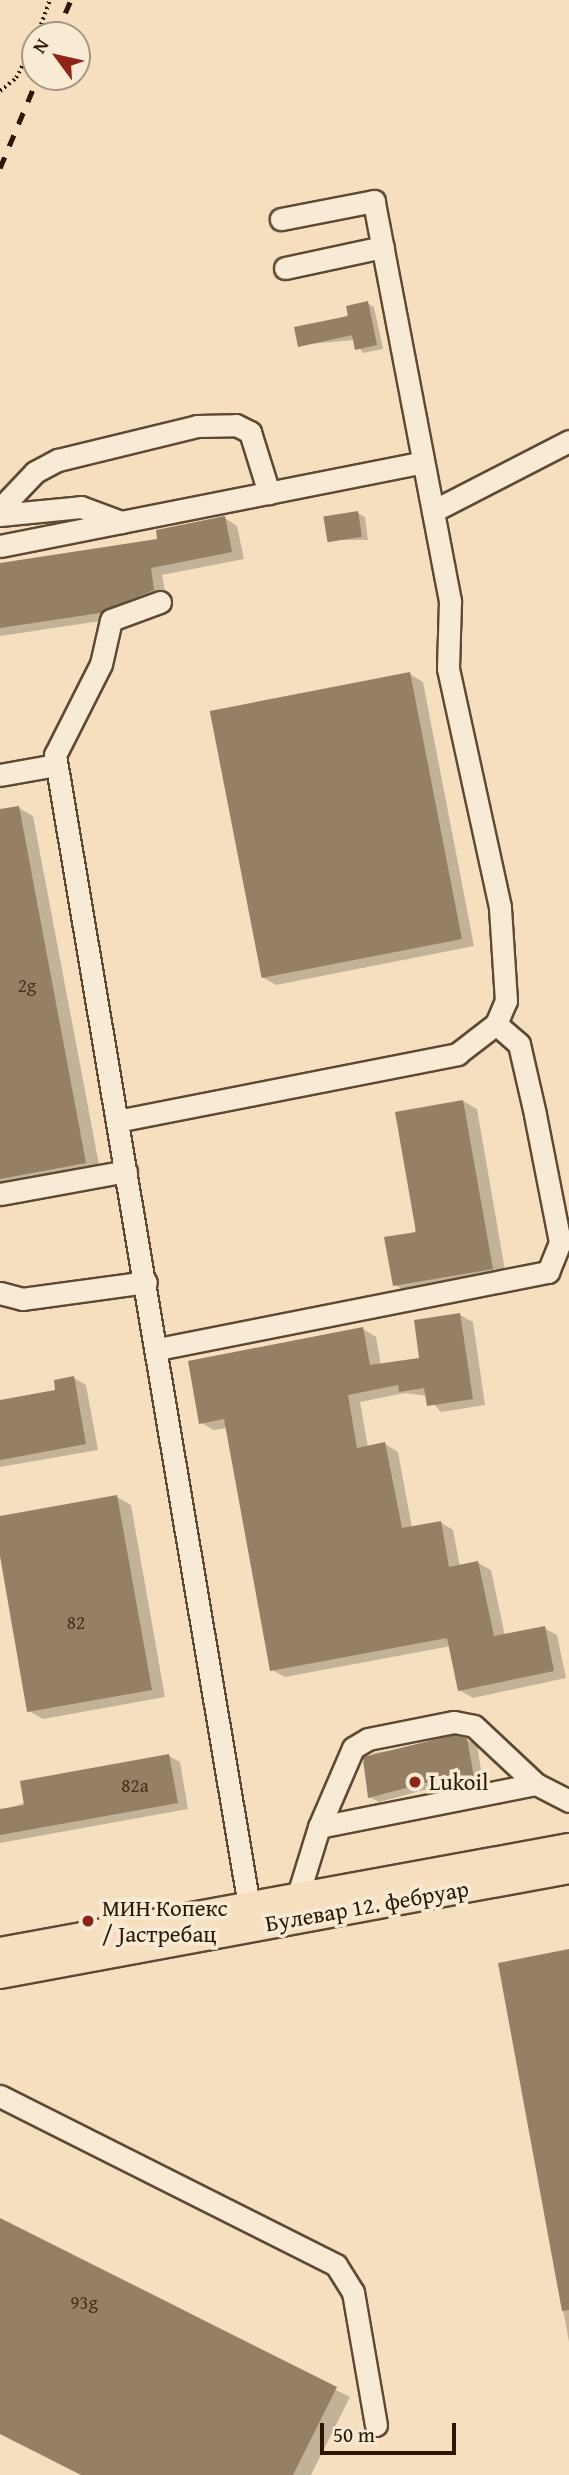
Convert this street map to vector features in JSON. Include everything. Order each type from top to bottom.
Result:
[{"type":"main road","name":"Булевар 12. фебруар","points":[[0,1952],[569,1848]]},
{"type":"main road","name":"Булевар 12. фебруар","points":[[0,1974],[569,1869]]},
{"type":"lane","points":[[117,1121],[457,1054],[496,1024],[506,1001],[508,965],[448,668],[450,601],[374,201],[281,219]]},
{"type":"lane","points":[[285,268],[383,247]]},
{"type":"lane","points":[[0,509],[36,472],[58,460],[197,426],[236,425],[250,432],[270,493]]},
{"type":"lane","points":[[433,511],[569,441]]},
{"type":"lane","points":[[0,546],[423,463]]},
{"type":"lane","points":[[0,515],[81,507],[121,522]]},
{"type":"lane","points":[[160,602],[111,620],[101,664],[65,726],[56,765],[158,1349],[249,1906]]},
{"type":"lane","points":[[0,775],[56,765]]},
{"type":"lane","points":[[158,1349],[548,1272],[560,1242],[535,1114],[519,1044],[496,1024]]},
{"type":"lane","points":[[0,1194],[126,1171]]},
{"type":"lane","points":[[0,1293],[22,1299],[146,1282]]},
{"type":"lane","points":[[297,1898],[319,1827],[353,1748],[368,1739],[454,1721],[474,1726],[536,1784],[569,1801]]},
{"type":"lane","points":[[319,1827],[536,1784]]},
{"type":"lane","points":[[0,2096],[337,2265],[353,2292],[376,2425]]},
{"type":"path","points":[[42,21],[50,0]]},
{"type":"path","points":[[0,91],[16,78],[21,68]]},
{"type":"building","points":[[368,301],[377,345],[355,350],[352,335],[298,347],[294,327],[348,316],[346,306]]},
{"type":"building","points":[[358,511],[362,537],[327,542],[323,516]]},
{"type":"building","points":[[225,516],[232,552],[151,568],[154,590],[100,613],[0,628],[0,563],[157,539],[156,530]]},
{"type":"building","points":[[410,672],[462,939],[262,978],[210,711]]},
{"type":"building","points":[[19,806],[86,1163],[0,1179],[0,809]]},
{"type":"building","points":[[463,1100],[493,1269],[393,1286],[384,1237],[416,1232],[395,1112]]},
{"type":"building","points":[[460,1313],[473,1399],[427,1406],[424,1388],[399,1392],[398,1385],[348,1395],[357,1448],[385,1442],[402,1528],[441,1521],[449,1567],[478,1561],[494,1636],[545,1626],[554,1671],[458,1691],[447,1638],[270,1671],[224,1419],[199,1424],[188,1361],[363,1327],[370,1365],[419,1358],[414,1320]]},
{"type":"building","points":[[74,1376],[86,1444],[0,1460],[0,1400],[55,1390],[54,1380]]},
{"type":"building","points":[[117,1495],[152,1690],[27,1712],[0,1556],[0,1516]]},
{"type":"building","points":[[454,1735],[467,1738],[475,1783],[442,1789],[440,1779],[368,1798],[363,1757]]},
{"type":"building","points":[[169,1754],[178,1803],[0,1835],[0,1809],[24,1805],[20,1781]]},
{"type":"building","points":[[569,1949],[569,2310],[562,2311],[498,1963]]},
{"type":"building","points":[[0,2218],[337,2387],[293,2475],[81,2475],[0,2434]]},
{"type":"railway","points":[[62,21],[71,0]]},
{"type":"railway","points":[[0,168],[32,91]]},
{"type":"place","name":"Lukoil","points":[[415,1782]]},
{"type":"place","name":"МИН Копекс / Јастребац","points":[[88,1921]]}]
